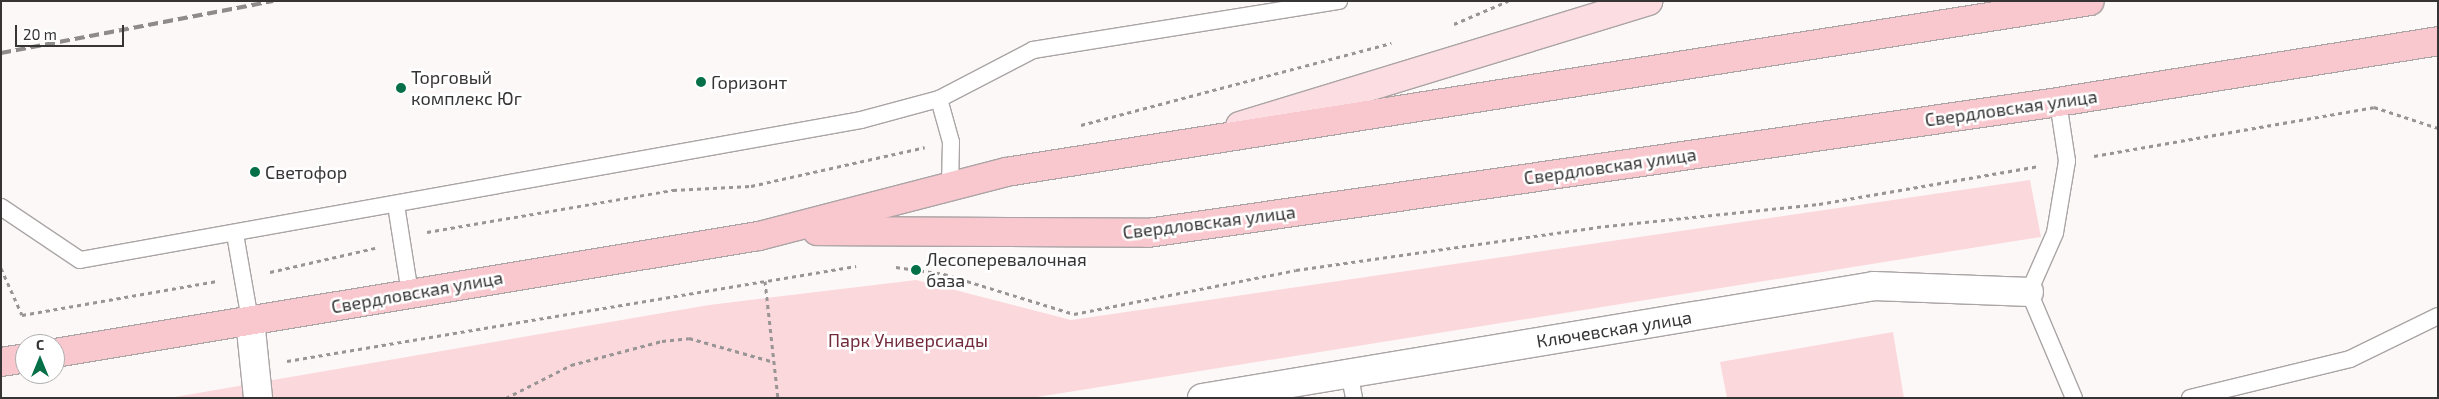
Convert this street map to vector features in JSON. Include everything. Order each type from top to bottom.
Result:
[{"type":"highway","name":"Свердловская улица","points":[[65,351],[778,231],[1006,172],[1172,148],[2090,1]]},
{"type":"highway","name":"Свердловская улица","points":[[778,231],[1148,233],[2058,102],[2438,41]]},
{"type":"highway","points":[[1,362],[15,360]]},
{"type":"main road","points":[[1172,148],[1648,1]]},
{"type":"street","name":"Ключевская улица","points":[[1202,398],[1874,286],[2029,292]]},
{"type":"street","points":[[250,320],[253,367],[258,398]]},
{"type":"lane","points":[[1,207],[80,260],[235,234],[861,120],[939,99],[1033,50],[1339,1]]},
{"type":"lane","points":[[939,99],[952,142],[950,187]]},
{"type":"lane","points":[[2058,102],[2067,161],[2055,233],[2029,292],[2074,398]]},
{"type":"lane","points":[[396,205],[410,293]]},
{"type":"lane","points":[[235,234],[250,320]]},
{"type":"lane","points":[[2190,398],[2350,359],[2438,316]]},
{"type":"lane","points":[[1350,372],[1354,398]]},
{"type":"path","points":[[1446,27],[1508,1]]},
{"type":"path","points":[[1072,127],[1399,41]]},
{"type":"path","points":[[892,266],[944,274],[1074,314],[1296,270],[1597,227],[1819,204],[2374,107],[2438,128]]},
{"type":"path","points":[[1,268],[22,315],[331,262],[432,231],[673,190],[752,186],[952,142]]},
{"type":"path","points":[[253,367],[865,264]]},
{"type":"path","points":[[765,281],[771,361],[778,398]]},
{"type":"path","points":[[506,398],[571,365],[662,341],[689,338],[771,361]]},
{"type":"green space","name":"Парк Универсиады","points":[[2030,180],[2041,237],[1031,398],[169,398],[709,305],[916,280],[1071,320]]},
{"type":"green space","points":[[1893,332],[1904,398],[1727,398],[1720,362]]},
{"type":"railway","points":[[1,53],[273,1]]},
{"type":"place","name":"Горизонт","points":[[701,82]]},
{"type":"place","name":"Торговый комплекс Юг","points":[[401,88]]},
{"type":"place","name":"Светофор","points":[[255,172]]},
{"type":"place","name":"Лесоперевалочная база","points":[[916,270]]}]
